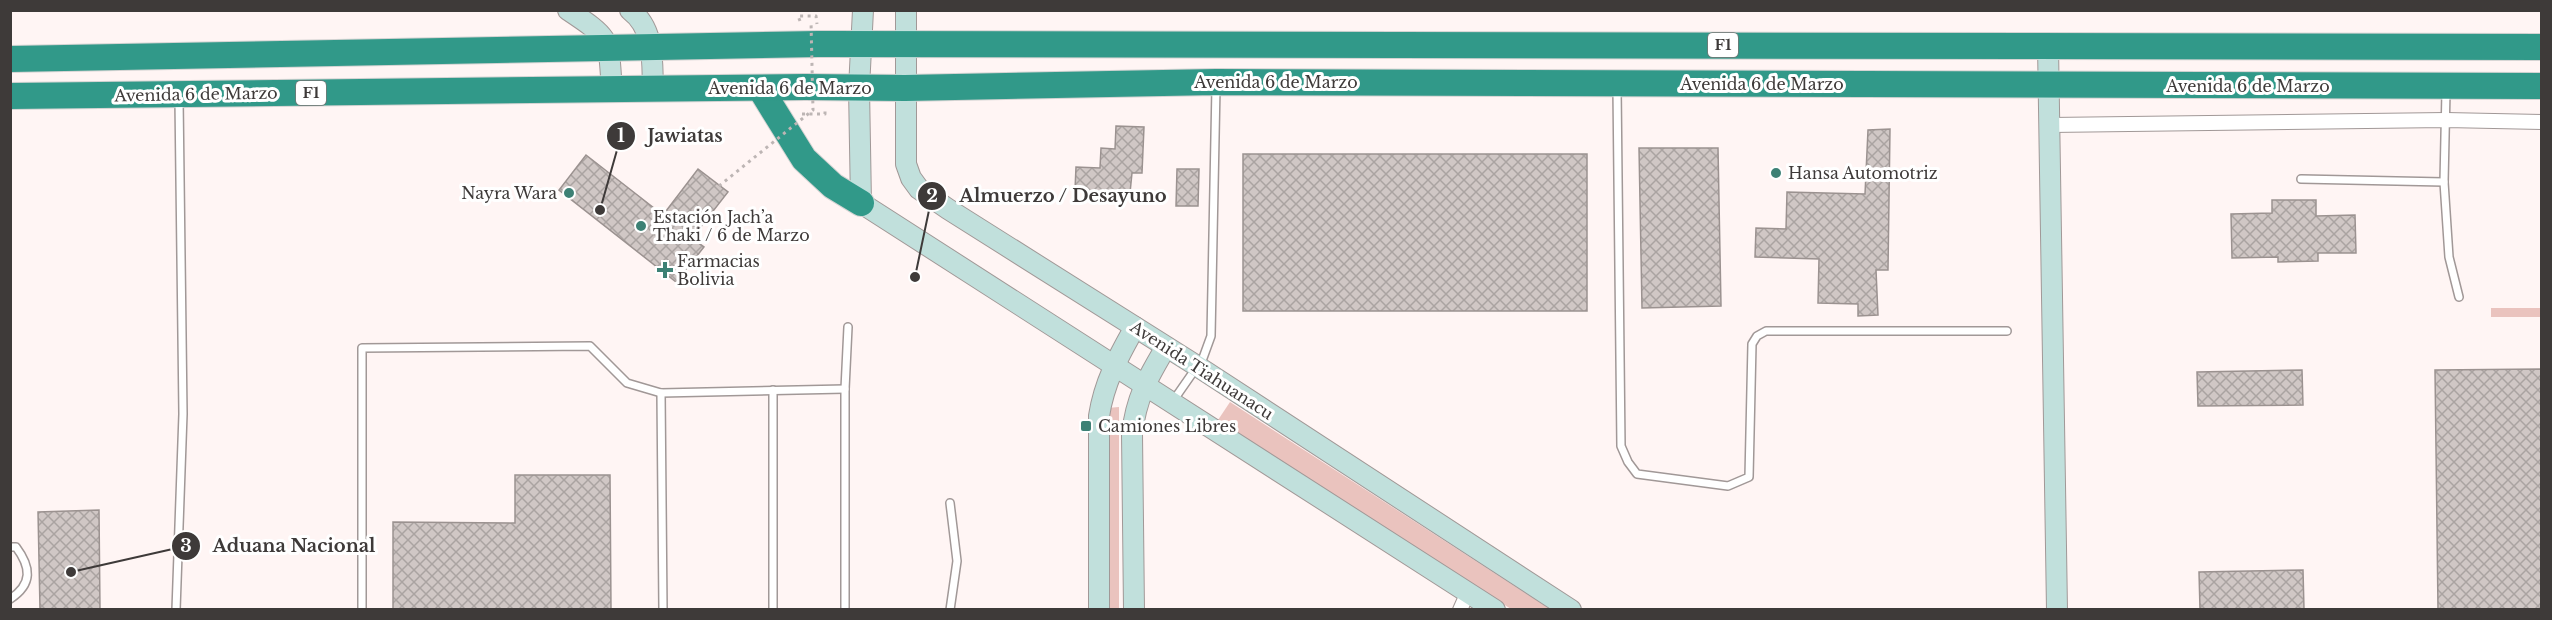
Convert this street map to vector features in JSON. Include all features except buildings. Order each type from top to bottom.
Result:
[{"type":"highway","name":"F1","points":[[10,58],[861,44],[2541,47]]},
{"type":"highway","name":"Avenida 6 de Marzo","points":[[10,96],[905,88],[1216,82],[2541,86]]},
{"type":"highway","points":[[760,88],[804,159],[833,186],[861,203]]},
{"type":"main road","points":[[568,10],[603,36],[609,49],[612,90]]},
{"type":"main road","points":[[630,10],[640,18],[646,29],[651,48],[653,89]]},
{"type":"main road","points":[[863,10],[859,88],[861,203],[1173,402],[1464,601],[1495,609]]},
{"type":"main road","name":"Avenida Tiahuanacu","points":[[906,10],[906,164],[911,178],[919,189],[1571,609]]},
{"type":"main road","points":[[2048,46],[2057,609]]},
{"type":"main road","points":[[1099,609],[1099,417],[1102,391],[1113,365],[1135,327]]},
{"type":"main road","points":[[1134,609],[1132,434],[1134,415],[1145,384],[1166,347]]},
{"type":"street","points":[[2050,125],[2446,120],[2541,122]]},
{"type":"lane","points":[[1173,402],[1203,358],[1211,336],[1216,82]]},
{"type":"lane","points":[[1617,83],[1621,447],[1636,474],[1660,479],[1728,486],[1749,477],[1752,344],[1757,336],[1766,331],[2007,331]]},
{"type":"lane","points":[[2445,86],[2444,182],[2449,257],[2459,297]]},
{"type":"lane","points":[[176,609],[183,414],[179,94]]},
{"type":"lane","points":[[2301,178],[2444,182]]},
{"type":"lane","points":[[845,609],[845,389],[848,327]]},
{"type":"lane","points":[[362,609],[362,348],[590,346],[627,383],[660,393],[845,389]]},
{"type":"lane","points":[[773,390],[773,609]]},
{"type":"lane","points":[[660,393],[663,609]]},
{"type":"lane","points":[[950,503],[957,561],[950,609]]},
{"type":"lane","points":[[10,547],[16,547],[27,561],[27,578],[23,591],[10,599]]},
{"type":"path","points":[[720,186],[813,110],[811,21],[799,21],[798,16],[816,16]]},
{"type":"path","points":[[806,115],[825,114],[825,110]]},
{"type":"shaded area","points":[[2491,308],[2541,308],[2541,317],[2491,317]]},
{"type":"shaded area","points":[[1230,402],[1550,609],[1511,609],[1218,420]]},
{"type":"shaded area","points":[[1119,407],[1119,609],[1108,609],[1107,408]]},
{"type":"place","name":"Hansa Automotriz","points":[[1776,173]]},
{"type":"place","name":"Nayra Wara","points":[[569,193]]},
{"type":"place","name":"Jawiatas","points":[[600,210]]},
{"type":"place","name":"Estación Jach’a Thaki / 6 de Marzo","points":[[641,226]]},
{"type":"place","name":"Farmacias Bolivia","points":[[665,270]]},
{"type":"place","name":"Almuerzo / Desayuno","points":[[915,277]]},
{"type":"place","name":"Camiones Libres","points":[[1086,426]]},
{"type":"place","name":"Aduana Nacional","points":[[71,572]]}]
